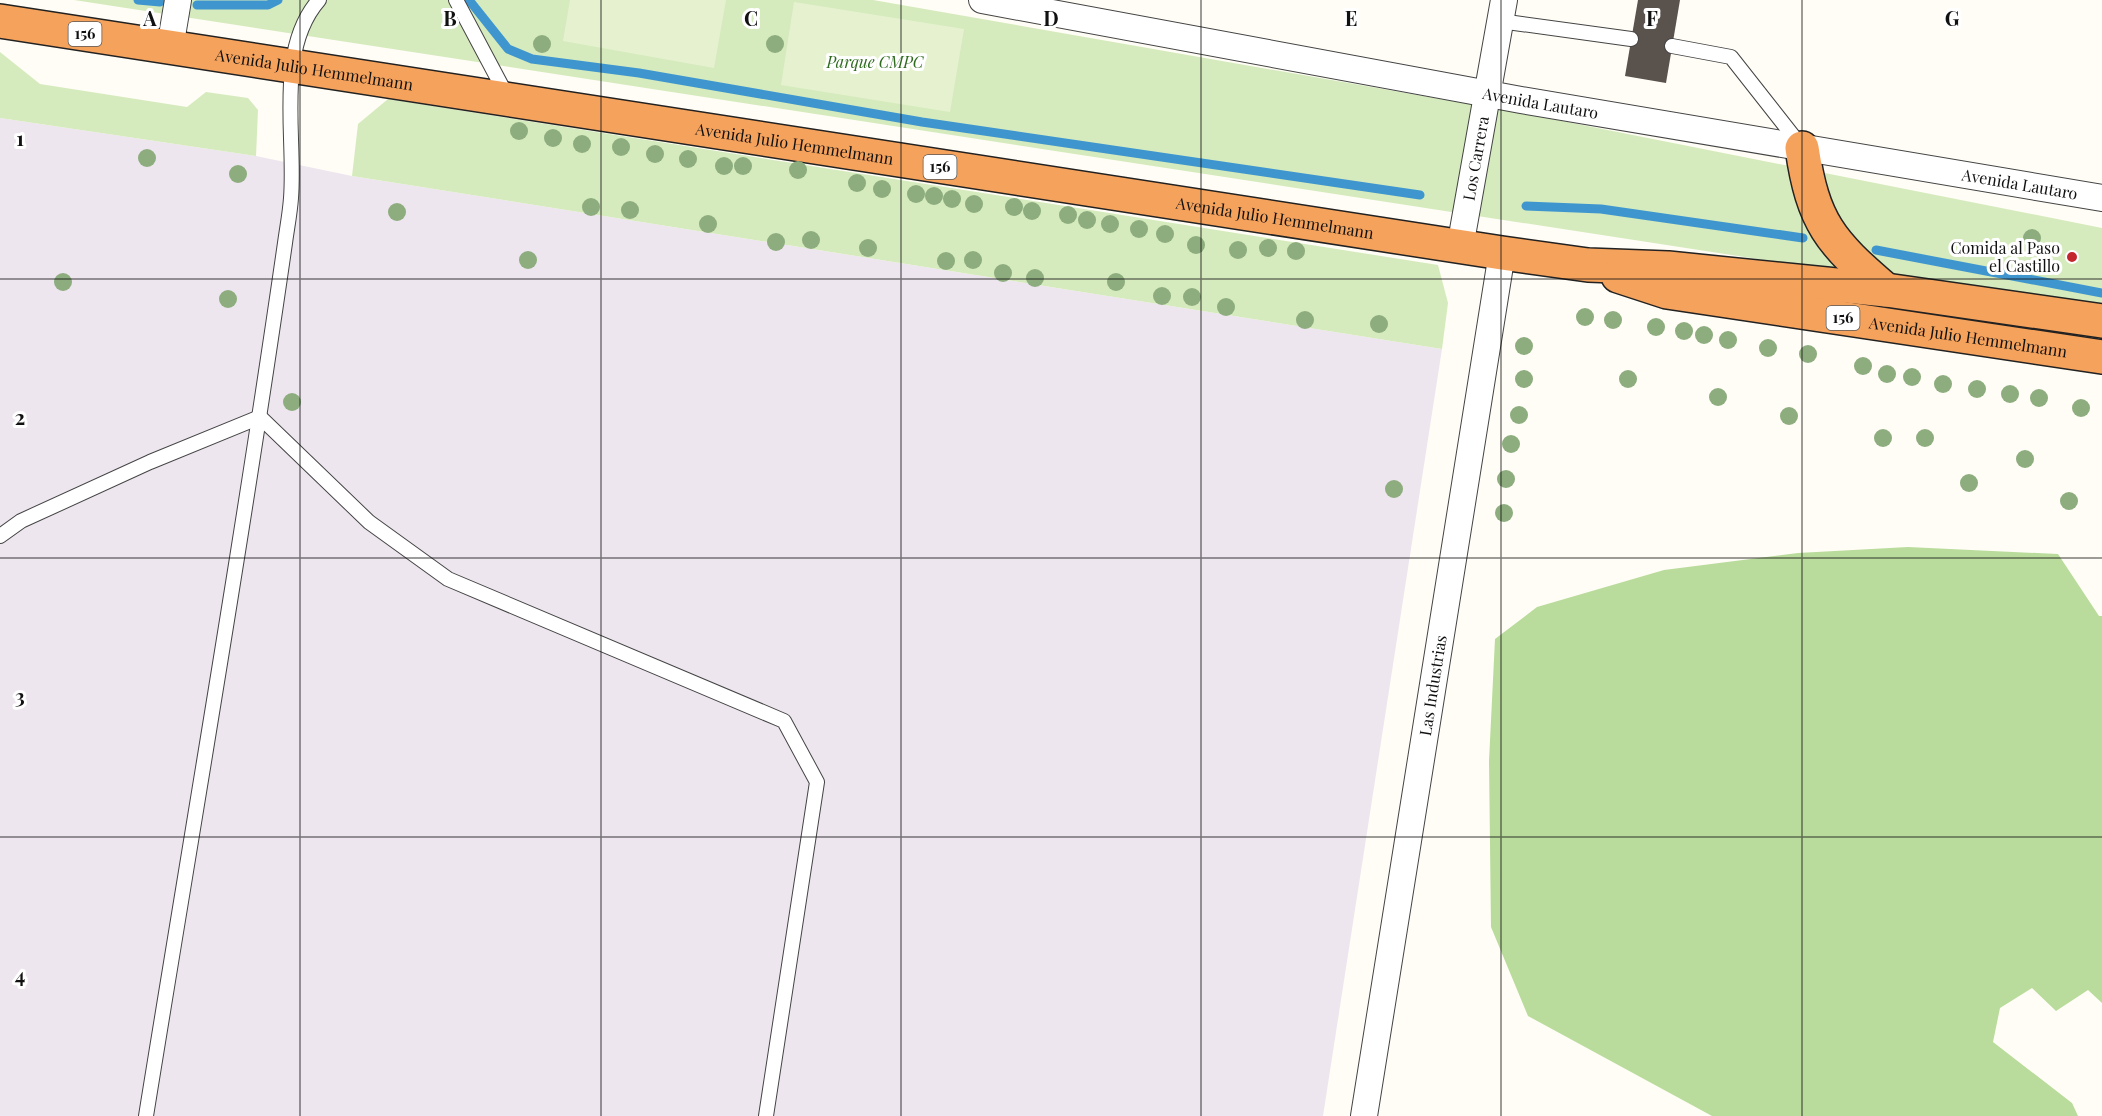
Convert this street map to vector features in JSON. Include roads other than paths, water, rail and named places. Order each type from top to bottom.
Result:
[{"type":"highway","name":"Avenida Julio Hemmelmann","points":[[0,21],[1502,254],[1588,265],[1668,267],[1886,290],[2102,321]]},
{"type":"highway","points":[[1802,148],[1808,186],[1824,226],[1846,255],[1886,290]]},
{"type":"highway","name":"Avenida Julio Hemmelmann","points":[[1588,265],[1667,292],[2102,357]]},
{"type":"street","points":[[170,48],[178,0]]},
{"type":"street","name":"Avenida Lautaro","points":[[982,0],[1488,94],[2102,198]]},
{"type":"street","name":"Los Carrera","points":[[1461,247],[1502,10]]},
{"type":"street","name":"Las Industrias","points":[[1364,1116],[1502,254]]},
{"type":"lane","points":[[146,1116],[260,417],[291,198],[292,67],[301,27],[319,0]]},
{"type":"lane","points":[[456,0],[509,100]]},
{"type":"lane","points":[[1502,10],[1631,39]]},
{"type":"lane","points":[[1672,46],[1731,57],[1802,148]]},
{"type":"lane","points":[[0,536],[21,521],[150,462],[260,417]]},
{"type":"lane","points":[[260,417],[369,522],[448,579],[784,721],[817,782],[766,1116]]},
{"type":"waterway","points":[[138,0],[160,2]]},
{"type":"waterway","points":[[197,5],[268,5],[278,0]]},
{"type":"waterway","points":[[469,0],[508,49],[532,59],[639,73],[922,122],[1420,195]]},
{"type":"waterway","points":[[1526,206],[1601,209],[1803,238]]},
{"type":"waterway","points":[[1876,250],[2102,293]]},
{"type":"place","name":"Comida al Paso el Castillo","points":[[2072,257]]},
{"type":"park label","name":"Parque CMPC","points":[[875,62]]}]
